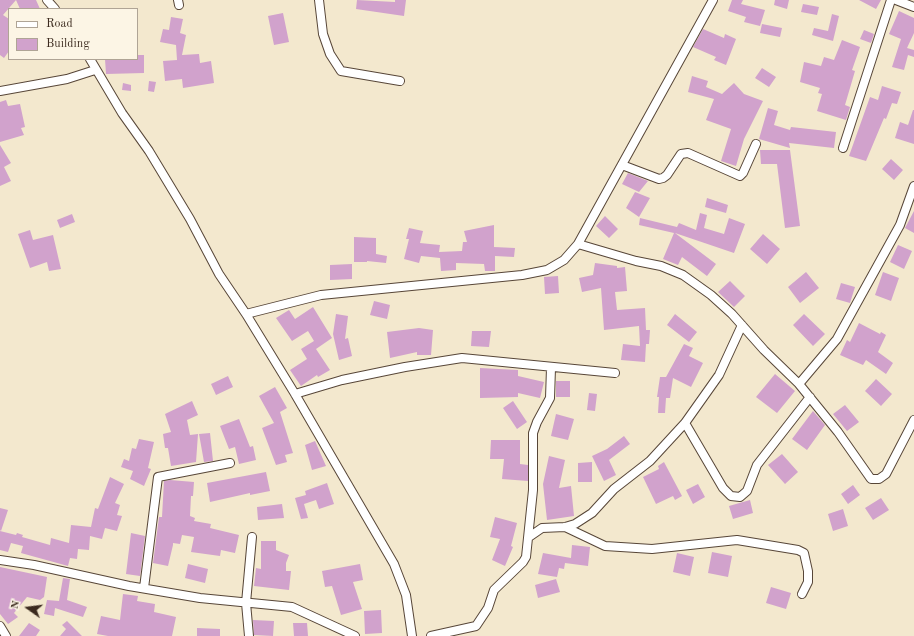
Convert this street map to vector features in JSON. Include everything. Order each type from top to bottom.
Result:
[{"type":"street","points":[[47,0],[54,8]]},
{"type":"street","points":[[319,0],[323,34],[330,54],[341,71],[400,81]]},
{"type":"street","points":[[246,314],[321,295],[522,275],[547,270],[564,260],[578,244],[712,0]]},
{"type":"street","points":[[842,148],[891,0]]},
{"type":"street","points":[[896,0],[914,7]]},
{"type":"street","points":[[90,60],[95,70],[122,113],[149,151],[190,219],[219,274],[246,314],[295,394],[394,564],[406,595],[412,636]]},
{"type":"street","points":[[0,91],[67,79],[95,70]]},
{"type":"street","points":[[622,165],[659,179],[667,175],[681,154],[688,152],[740,176],[743,173],[756,144]]},
{"type":"street","points":[[799,384],[837,339],[900,225],[914,186]]},
{"type":"street","points":[[578,244],[636,261],[662,266],[683,275],[711,296],[742,325],[799,384],[838,432],[871,479],[879,479],[886,474],[914,420]]},
{"type":"street","points":[[529,538],[542,528],[565,527],[575,524],[592,513],[614,489],[650,461],[685,423],[719,375],[742,325]]},
{"type":"street","points":[[295,394],[342,380],[405,367],[462,358],[530,364],[551,368],[615,373]]},
{"type":"street","points":[[431,636],[476,626],[488,608],[494,590],[523,562],[529,538],[533,490],[533,433],[537,422],[550,398],[551,368]]},
{"type":"street","points":[[685,423],[723,488],[731,496],[740,497],[746,491],[757,465],[810,397]]},
{"type":"street","points":[[144,588],[158,478],[230,463]]},
{"type":"street","points":[[565,527],[605,546],[652,549],[737,540],[798,550],[804,553],[808,571],[808,582],[802,594]]},
{"type":"street","points":[[250,636],[246,604],[252,537]]},
{"type":"street","points":[[0,560],[34,565],[200,598],[246,604],[292,607],[355,636]]},
{"type":"street","points":[[0,626],[6,636]]},
{"type":"building","points":[[0,0],[16,0],[3,15],[8,18],[8,52],[4,58],[0,55]]},
{"type":"building","points":[[16,0],[36,0],[40,8],[20,8]]},
{"type":"building","points":[[357,0],[395,2],[395,0],[406,0],[404,16],[356,9]]},
{"type":"building","points":[[732,0],[743,0],[741,4],[765,10],[760,26],[744,22],[746,17],[728,11]]},
{"type":"building","points":[[775,0],[789,0],[787,9],[774,5]]},
{"type":"building","points":[[859,0],[881,0],[876,9]]},
{"type":"building","points":[[803,4],[819,7],[817,15],[801,12]]},
{"type":"building","points":[[899,11],[914,18],[914,33],[907,48],[914,50],[914,57],[908,55],[904,70],[892,67],[901,39],[889,34]]},
{"type":"building","points":[[283,13],[289,42],[274,45],[268,16]]},
{"type":"building","points":[[832,14],[839,16],[833,41],[812,35],[814,28],[828,31]]},
{"type":"building","points":[[171,17],[183,19],[180,33],[186,35],[182,55],[199,54],[200,63],[211,61],[214,83],[183,88],[182,79],[165,81],[163,61],[177,60],[176,45],[160,42],[163,29],[169,30]]},
{"type":"building","points":[[762,24],[782,28],[780,37],[760,33]]},
{"type":"building","points":[[703,29],[724,38],[725,34],[736,39],[726,65],[714,60],[716,57],[693,47]]},
{"type":"building","points":[[864,30],[874,34],[871,43],[860,39]]},
{"type":"building","points":[[842,40],[860,47],[852,70],[855,71],[845,105],[850,107],[846,120],[817,111],[822,94],[818,93],[820,88],[800,82],[804,62],[821,66],[824,57],[834,60]]},
{"type":"building","points":[[138,55],[144,55],[144,73],[106,74],[105,60],[138,60]]},
{"type":"building","points":[[762,68],[776,77],[769,87],[755,78]]},
{"type":"building","points":[[692,76],[708,81],[706,87],[722,94],[734,83],[744,94],[763,101],[744,139],[736,166],[721,161],[731,129],[706,120],[714,99],[688,92]]},
{"type":"building","points":[[149,81],[156,82],[154,92],[148,91]]},
{"type":"building","points":[[123,83],[131,85],[131,91],[122,90]]},
{"type":"building","points":[[882,86],[901,92],[897,104],[892,103],[866,161],[849,156],[870,97],[878,100]]},
{"type":"building","points":[[6,100],[8,106],[20,104],[25,127],[21,128],[24,135],[0,142],[0,102]]},
{"type":"building","points":[[768,108],[778,111],[774,125],[790,130],[791,127],[836,132],[834,148],[789,143],[790,148],[759,139]]},
{"type":"building","points":[[913,110],[914,144],[895,138],[900,122],[908,125]]},
{"type":"building","points":[[0,145],[11,163],[4,167],[11,181],[0,186]]},
{"type":"building","points":[[760,150],[790,150],[800,226],[785,228],[777,164],[761,164]]},
{"type":"building","points":[[891,159],[903,170],[894,180],[882,169]]},
{"type":"building","points":[[628,173],[648,181],[639,192],[622,184]]},
{"type":"building","points":[[635,192],[650,198],[639,217],[626,208]]},
{"type":"building","points":[[707,198],[728,205],[726,213],[705,207]]},
{"type":"building","points":[[914,211],[914,233],[905,228]]},
{"type":"building","points":[[700,213],[707,215],[704,228],[724,234],[729,218],[745,224],[734,253],[675,233],[716,264],[707,276],[682,257],[678,265],[663,259],[674,233],[639,225],[640,218],[677,227],[679,223],[696,230]]},
{"type":"building","points":[[72,214],[75,222],[60,228],[57,220]]},
{"type":"building","points":[[605,216],[618,229],[609,238],[596,226]]},
{"type":"building","points":[[494,225],[494,247],[515,248],[514,257],[495,256],[495,271],[485,271],[484,264],[456,263],[456,270],[441,271],[440,258],[421,256],[419,263],[404,259],[409,239],[406,239],[409,228],[423,231],[420,243],[440,245],[439,252],[462,251],[463,242],[467,242],[464,231]]},
{"type":"building","points":[[30,230],[33,240],[53,235],[61,269],[49,271],[47,262],[30,268],[18,234]]},
{"type":"building","points":[[763,234],[780,249],[767,264],[750,249]]},
{"type":"building","points":[[354,237],[376,238],[376,254],[387,256],[386,263],[367,261],[354,262]]},
{"type":"building","points":[[898,245],[912,251],[904,269],[890,262]]},
{"type":"building","points":[[595,263],[617,266],[617,268],[625,267],[627,291],[615,292],[617,310],[645,308],[646,330],[650,330],[649,344],[646,344],[645,362],[621,360],[623,344],[640,346],[639,326],[604,330],[601,288],[582,292],[579,278],[593,275]]},
{"type":"building","points":[[352,264],[352,279],[330,280],[330,265]]},
{"type":"building","points":[[806,272],[819,288],[800,303],[788,287]]},
{"type":"building","points":[[883,272],[899,278],[891,301],[875,295]]},
{"type":"building","points":[[558,276],[559,293],[545,294],[544,277]]},
{"type":"building","points":[[730,281],[745,296],[734,307],[718,292]]},
{"type":"building","points":[[841,283],[855,287],[850,303],[836,299]]},
{"type":"building","points":[[374,301],[390,305],[387,319],[370,315]]},
{"type":"building","points":[[313,307],[332,338],[316,349],[330,370],[318,377],[317,375],[301,386],[290,370],[307,359],[301,349],[314,341],[308,331],[292,341],[276,318],[289,310],[295,319]]},
{"type":"building","points":[[336,314],[348,316],[345,339],[348,338],[352,356],[339,360],[333,334]]},
{"type":"building","points":[[675,314],[697,332],[689,342],[667,325]]},
{"type":"building","points":[[804,314],[825,334],[813,346],[793,325]]},
{"type":"building","points":[[859,323],[880,334],[881,332],[886,335],[878,352],[893,363],[886,374],[866,360],[863,365],[840,355],[847,340],[850,342]]},
{"type":"building","points":[[419,328],[433,330],[431,355],[417,355],[417,352],[390,358],[387,332]]},
{"type":"building","points":[[472,331],[491,331],[489,347],[471,346]]},
{"type":"building","points":[[684,344],[693,348],[689,356],[703,363],[691,387],[673,378],[670,398],[666,398],[665,413],[658,413],[659,397],[657,397],[660,377],[666,377]]},
{"type":"building","points":[[480,368],[518,370],[518,376],[544,382],[540,398],[518,393],[518,397],[480,398]]},
{"type":"building","points":[[775,374],[795,391],[777,413],[756,397]]},
{"type":"building","points":[[228,376],[233,387],[216,395],[211,384]]},
{"type":"building","points":[[876,379],[892,394],[881,406],[865,391]]},
{"type":"building","points":[[556,381],[570,381],[570,397],[556,397]]},
{"type":"building","points":[[275,387],[287,408],[280,412],[293,453],[285,455],[287,462],[276,465],[262,428],[274,423],[259,396]]},
{"type":"building","points":[[589,393],[597,394],[595,411],[587,410]]},
{"type":"building","points":[[192,401],[198,415],[187,420],[190,435],[198,434],[196,462],[171,466],[168,448],[165,448],[163,434],[171,432],[165,414]]},
{"type":"building","points":[[513,401],[527,422],[517,429],[503,408]]},
{"type":"building","points":[[845,405],[859,422],[847,431],[833,414]]},
{"type":"building","points":[[813,411],[825,425],[807,450],[792,439]]},
{"type":"building","points":[[556,414],[574,419],[568,440],[551,436]]},
{"type":"building","points":[[239,419],[250,447],[253,446],[256,460],[239,464],[235,447],[229,449],[220,426]]},
{"type":"building","points":[[210,433],[213,461],[204,462],[199,434]]},
{"type":"building","points":[[624,436],[630,444],[609,460],[616,475],[604,481],[592,456],[607,449]]},
{"type":"building","points":[[139,439],[154,442],[148,468],[151,469],[144,486],[130,479],[133,471],[121,467],[124,459],[129,461],[132,448],[136,449]]},
{"type":"building","points":[[491,440],[520,440],[520,464],[528,465],[528,481],[502,479],[504,459],[490,459]]},
{"type":"building","points":[[315,441],[326,466],[312,470],[305,445]]},
{"type":"building","points":[[782,454],[798,472],[785,484],[768,465]]},
{"type":"building","points":[[549,456],[565,460],[559,488],[571,486],[574,516],[547,520],[543,484]]},
{"type":"building","points":[[592,462],[592,482],[578,482],[578,463]]},
{"type":"building","points":[[664,462],[682,496],[675,500],[673,496],[656,504],[643,477],[659,469],[658,466]]},
{"type":"building","points":[[266,472],[270,491],[250,495],[250,493],[210,502],[207,483]]},
{"type":"building","points":[[110,477],[124,484],[115,503],[120,505],[117,515],[122,516],[117,531],[105,528],[102,539],[90,536],[89,550],[78,549],[77,559],[70,558],[68,566],[21,553],[23,546],[11,543],[8,552],[0,550],[0,531],[16,535],[17,533],[23,535],[22,537],[50,545],[51,538],[69,543],[71,525],[91,527],[95,508],[98,509]]},
{"type":"building","points":[[164,481],[194,482],[193,496],[191,496],[190,516],[195,518],[194,521],[211,524],[210,528],[239,535],[235,553],[221,550],[220,556],[191,552],[194,537],[182,535],[180,544],[173,543],[168,566],[153,563],[159,517],[162,517]]},
{"type":"building","points":[[327,483],[334,504],[319,509],[316,500],[304,504],[308,518],[301,519],[295,498],[306,495],[305,491]]},
{"type":"building","points":[[698,484],[705,497],[693,504],[686,490]]},
{"type":"building","points":[[853,485],[860,495],[848,504],[841,494]]},
{"type":"building","points":[[881,498],[889,510],[873,520],[865,508]]},
{"type":"building","points":[[750,500],[753,513],[733,519],[729,506]]},
{"type":"building","points":[[282,504],[284,518],[258,520],[257,507]]},
{"type":"building","points":[[0,508],[8,510],[1,531],[0,530]]},
{"type":"building","points":[[843,509],[848,526],[833,531],[828,514]]},
{"type":"building","points":[[495,517],[517,523],[511,546],[513,547],[505,566],[492,560],[500,539],[490,537]]},
{"type":"building","points":[[131,533],[145,536],[140,576],[126,574]]},
{"type":"building","points":[[261,541],[276,541],[276,550],[289,555],[286,563],[286,571],[291,571],[289,590],[254,586],[256,568],[261,569]]},
{"type":"building","points":[[572,545],[590,547],[588,566],[565,563],[564,569],[559,568],[557,577],[538,574],[543,553],[571,558]]},
{"type":"building","points":[[712,552],[732,556],[728,577],[708,573]]},
{"type":"building","points":[[677,553],[694,557],[690,576],[673,572]]},
{"type":"building","points":[[188,564],[208,569],[205,583],[185,578]]},
{"type":"building","points":[[360,564],[363,580],[353,582],[362,609],[341,615],[332,586],[325,587],[322,571]]},
{"type":"building","points":[[0,567],[47,577],[44,597],[40,600],[27,597],[14,613],[18,617],[8,624],[0,614]]},
{"type":"building","points":[[63,578],[70,579],[67,600],[87,607],[83,617],[55,608],[54,616],[44,614],[47,600],[59,601]]},
{"type":"building","points":[[556,579],[560,592],[538,598],[535,585]]},
{"type":"building","points":[[771,587],[791,593],[786,609],[766,603]]},
{"type":"building","points":[[123,594],[138,596],[137,601],[155,604],[154,612],[176,617],[172,636],[108,636],[97,634],[101,616],[120,620]]},
{"type":"building","points":[[381,610],[382,633],[365,634],[364,611]]},
{"type":"building","points":[[253,620],[274,621],[273,636],[254,635]]},
{"type":"building","points":[[67,621],[82,636],[60,636],[66,629],[62,625]]},
{"type":"building","points":[[29,623],[40,630],[36,636],[19,636]]},
{"type":"building","points":[[293,623],[307,623],[308,636],[294,636]]},
{"type":"building","points":[[197,628],[220,629],[220,636],[197,636]]}]
